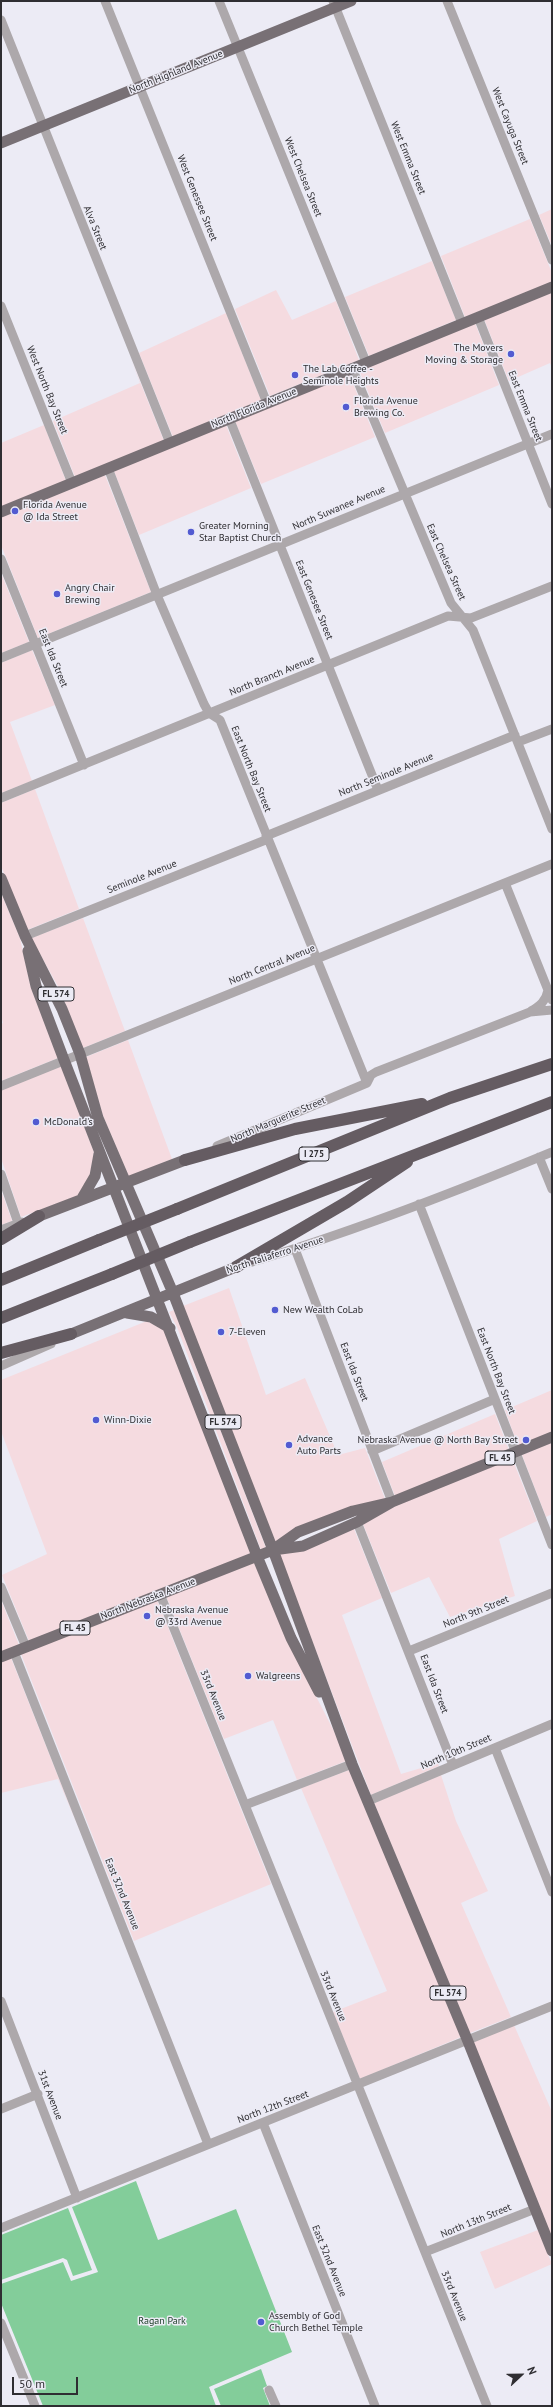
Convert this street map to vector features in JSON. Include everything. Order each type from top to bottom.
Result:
[{"type":"highway","name":"I 275","points":[[1,1280],[450,1098],[552,1064]]},
{"type":"highway","points":[[184,1160],[295,1129],[450,1098]]},
{"type":"highway","points":[[1,1318],[190,1242],[552,1102]]},
{"type":"highway","points":[[236,1267],[369,1188],[425,1150]]},
{"type":"highway","points":[[1,1239],[39,1216]]},
{"type":"highway","points":[[2,1362],[71,1334]]},
{"type":"main road","name":"North Highland Avenue","points":[[1,143],[238,47],[335,4],[350,1]]},
{"type":"main road","name":"North Florida Avenue","points":[[1,512],[478,316],[552,288]]},
{"type":"main road","name":"FL 574","points":[[1,878],[25,936],[55,992],[80,1054],[97,1114],[173,1293],[273,1550],[352,1764],[467,2039],[552,2251]]},
{"type":"main road","name":"FL 574","points":[[25,936],[36,986],[258,1556],[291,1638],[342,1735]]},
{"type":"main road","points":[[82,1200],[95,1176],[99,1151]]},
{"type":"main road","name":"North Marguerite Street","points":[[39,1216],[126,1184],[184,1160]]},
{"type":"main road","name":"North Taliaferro Avenue","points":[[71,1334],[236,1267]]},
{"type":"main road","points":[[124,1313],[151,1317],[170,1328]]},
{"type":"main road","name":"North Nebraska Avenue","points":[[273,1550],[303,1546],[357,1522],[392,1502],[552,1437]]},
{"type":"main road","name":"North Nebraska Avenue","points":[[1,1657],[273,1550],[298,1532],[353,1511],[392,1502]]},
{"type":"street","name":"West Genessee Street","points":[[105,1],[267,403]]},
{"type":"street","name":"West Chelsea Street","points":[[220,1],[366,362]]},
{"type":"street","name":"West Cayuga Street","points":[[448,1],[552,260]]},
{"type":"street","name":"West Emma Street","points":[[335,4],[462,323]]},
{"type":"street","name":"Alva Street","points":[[1,20],[42,126],[170,443]]},
{"type":"street","name":"West North Bay Street","points":[[1,306],[72,483]]},
{"type":"street","name":"East Emma Street","points":[[478,316],[552,504]]},
{"type":"street","name":"East Chelsea Street","points":[[352,368],[451,603],[473,630],[552,829]]},
{"type":"street","name":"East Genesee Street","points":[[229,418],[378,790]]},
{"type":"street","name":"North Suwanee Avenue","points":[[1,658],[280,546],[404,493],[552,434]]},
{"type":"street","name":"East North Bay Street","points":[[108,468],[157,595],[209,713],[220,720],[366,1083]]},
{"type":"street","name":"East Ida Street","points":[[1,559],[84,765]]},
{"type":"street","name":"North Branch Avenue","points":[[1,798],[448,616],[471,618],[552,586]]},
{"type":"street","points":[[516,739],[552,729]]},
{"type":"street","name":"North Seminole Avenue","points":[[267,838],[378,790],[516,739]]},
{"type":"street","name":"Seminole Avenue","points":[[25,936],[267,838]]},
{"type":"street","name":"North Central Avenue","points":[[1,1086],[552,864]]},
{"type":"street","points":[[505,883],[552,1000]]},
{"type":"street","points":[[530,1012],[540,1006],[547,997],[548,990]]},
{"type":"street","name":"North Marguerite Street","points":[[184,1160],[366,1083],[371,1075],[376,1072],[530,1012],[552,1010]]},
{"type":"street","name":"North Taliaferro Avenue","points":[[236,1267],[295,1250],[552,1152]]},
{"type":"street","points":[[539,1157],[552,1189]]},
{"type":"street","points":[[1,1174],[18,1223]]},
{"type":"street","name":"East North Bay Street","points":[[419,1204],[552,1545]]},
{"type":"street","name":"North Marguerite Street","points":[[1,1230],[39,1216]]},
{"type":"street","name":"East Ida Street","points":[[295,1250],[392,1502]]},
{"type":"street","points":[[372,1451],[495,1400]]},
{"type":"street","name":"East Ida Street","points":[[357,1522],[453,1765]]},
{"type":"street","points":[[1,1587],[26,1647]]},
{"type":"street","name":"North 9th Street","points":[[409,1651],[552,1593]]},
{"type":"street","name":"33rd Avenue","points":[[160,1594],[487,2406]]},
{"type":"street","name":"East 32nd Avenue","points":[[14,1652],[208,2144]]},
{"type":"street","name":"North 10th Street","points":[[368,1801],[552,1724]]},
{"type":"street","points":[[495,1748],[552,1892]]},
{"type":"street","points":[[245,1805],[352,1764]]},
{"type":"street","name":"31st Avenue","points":[[1,2001],[77,2198]]},
{"type":"street","name":"North 12th Street","points":[[1,2228],[208,2144],[357,2086],[467,2039],[552,2006]]},
{"type":"street","points":[[1,2109],[38,2094]]},
{"type":"street","name":"East 32nd Avenue","points":[[263,2123],[375,2406]]},
{"type":"street","name":"North 13th Street","points":[[425,2252],[535,2209]]},
{"type":"street","points":[[1,2323],[3,2334],[35,2406]]},
{"type":"street","points":[[269,2390],[276,2406]]},
{"type":"shaded area","points":[[552,209],[552,246],[539,215]]},
{"type":"shaded area","points":[[530,219],[552,273],[552,283],[465,317],[441,256]]},
{"type":"shaded area","points":[[432,261],[456,320],[369,356],[345,297]]},
{"type":"shaded area","points":[[276,290],[292,320],[336,301],[359,360],[270,396],[235,309]]},
{"type":"shaded area","points":[[552,292],[552,368],[550,363],[509,381],[484,319]]},
{"type":"shaded area","points":[[226,313],[261,400],[173,437],[139,353]]},
{"type":"shaded area","points":[[475,323],[499,385],[385,433],[359,370]]},
{"type":"shaded area","points":[[130,357],[164,441],[75,477],[53,421],[140,383]]},
{"type":"shaded area","points":[[349,374],[375,437],[261,484],[235,421]]},
{"type":"shaded area","points":[[44,425],[66,481],[1,507],[1,443]]},
{"type":"shaded area","points":[[226,425],[251,488],[139,535],[114,471]]},
{"type":"shaded area","points":[[105,475],[151,592],[38,638],[1,545],[1,516]]},
{"type":"shaded area","points":[[1,573],[29,642],[1,653]]},
{"type":"shaded area","points":[[32,650],[55,705],[10,722],[32,781],[1,793],[1,663]]},
{"type":"shaded area","points":[[35,789],[79,909],[27,930],[1,866],[1,803]]},
{"type":"shaded area","points":[[1,893],[20,938],[31,988],[58,1058],[1,1081],[1,1024],[3,1023],[1,1016]]},
{"type":"shaded area","points":[[83,918],[125,1031],[83,1048],[60,990],[31,938]]},
{"type":"shaded area","points":[[128,1040],[172,1159],[129,1177],[103,1116],[86,1057]]},
{"type":"shaded area","points":[[61,1066],[94,1152],[90,1175],[78,1196],[21,1217],[1,1158],[1,1090]]},
{"type":"shaded area","points":[[1,1190],[12,1221],[1,1225]]},
{"type":"shaded area","points":[[229,1288],[266,1395],[305,1378],[338,1455],[365,1448],[385,1499],[275,1543],[183,1306]]},
{"type":"shaded area","points":[[174,1310],[266,1548],[261,1550],[177,1327],[169,1312]]},
{"type":"shaded area","points":[[147,1321],[166,1331],[251,1554],[29,1641],[2,1575],[47,1554],[1,1431],[1,1380]]},
{"type":"shaded area","points":[[552,1390],[552,1433],[518,1446],[505,1410]]},
{"type":"shaded area","points":[[495,1414],[509,1450],[395,1496],[382,1462]]},
{"type":"shaded area","points":[[552,1442],[552,1514],[546,1517],[522,1455]]},
{"type":"shaded area","points":[[512,1458],[537,1521],[499,1539],[515,1596],[450,1617],[429,1577],[391,1593],[363,1524],[393,1506]]},
{"type":"shaded area","points":[[354,1529],[382,1598],[342,1615],[401,1774],[438,1763],[439,1766],[371,1795],[279,1554]]},
{"type":"shaded area","points":[[255,1562],[287,1640],[337,1737],[346,1761],[297,1780],[273,1720],[224,1739],[166,1596]]},
{"type":"shaded area","points":[[1,1600],[19,1645],[1,1652]]},
{"type":"shaded area","points":[[157,1600],[271,1884],[134,1941],[21,1654]]},
{"type":"shaded area","points":[[11,1658],[81,1834],[58,1779],[1,1793],[1,1662]]},
{"type":"shaded area","points":[[349,1770],[461,2037],[360,2079],[333,2012],[387,1991],[301,1788]]},
{"type":"shaded area","points":[[441,1775],[456,1821],[488,1891],[461,1903],[511,2017],[470,2033],[374,1803]]},
{"type":"shaded area","points":[[514,2025],[552,2112],[552,2238],[473,2042]]},
{"type":"shaded area","points":[[538,2230],[552,2264],[495,2289],[480,2252]]},
{"type":"green space","name":"Ragan Park","points":[[136,2181],[158,2240],[236,2209],[292,2352],[209,2387],[216,2406],[43,2406],[1,2303],[1,2284],[63,2262],[71,2281],[98,2272],[72,2207]]},
{"type":"green space","points":[[68,2208],[92,2270],[73,2276],[67,2260],[63,2258],[1,2280],[1,2235]]},
{"type":"green space","points":[[261,2369],[267,2386],[263,2388],[270,2406],[221,2406],[214,2389]]},
{"type":"place","name":"The Movers Moving & Storage","points":[[511,354]]},
{"type":"place","name":"The Lab Coffee - Seminole Heights","points":[[295,375]]},
{"type":"place","name":"Florida Avenue Brewing Co.","points":[[346,407]]},
{"type":"place","name":"Florida Avenue @ Ida Street","points":[[15,511]]},
{"type":"place","name":"Greater Morning Star Baptist Church","points":[[191,532]]},
{"type":"place","name":"Angry Chair Brewing","points":[[57,594]]},
{"type":"place","name":"McDonald's","points":[[36,1122]]},
{"type":"place","name":"New Wealth CoLab","points":[[275,1310]]},
{"type":"place","name":"7-Eleven","points":[[221,1332]]},
{"type":"place","name":"Winn-Dixie","points":[[96,1420]]},
{"type":"place","name":"Nebraska Avenue @ North Bay Street","points":[[526,1440]]},
{"type":"place","name":"Advance Auto Parts","points":[[289,1445]]},
{"type":"place","name":"Nebraska Avenue @ 33rd Avenue","points":[[147,1616]]},
{"type":"place","name":"Walgreens","points":[[248,1676]]},
{"type":"place","name":"Assembly of God Church Bethel Temple","points":[[261,2322]]}]
